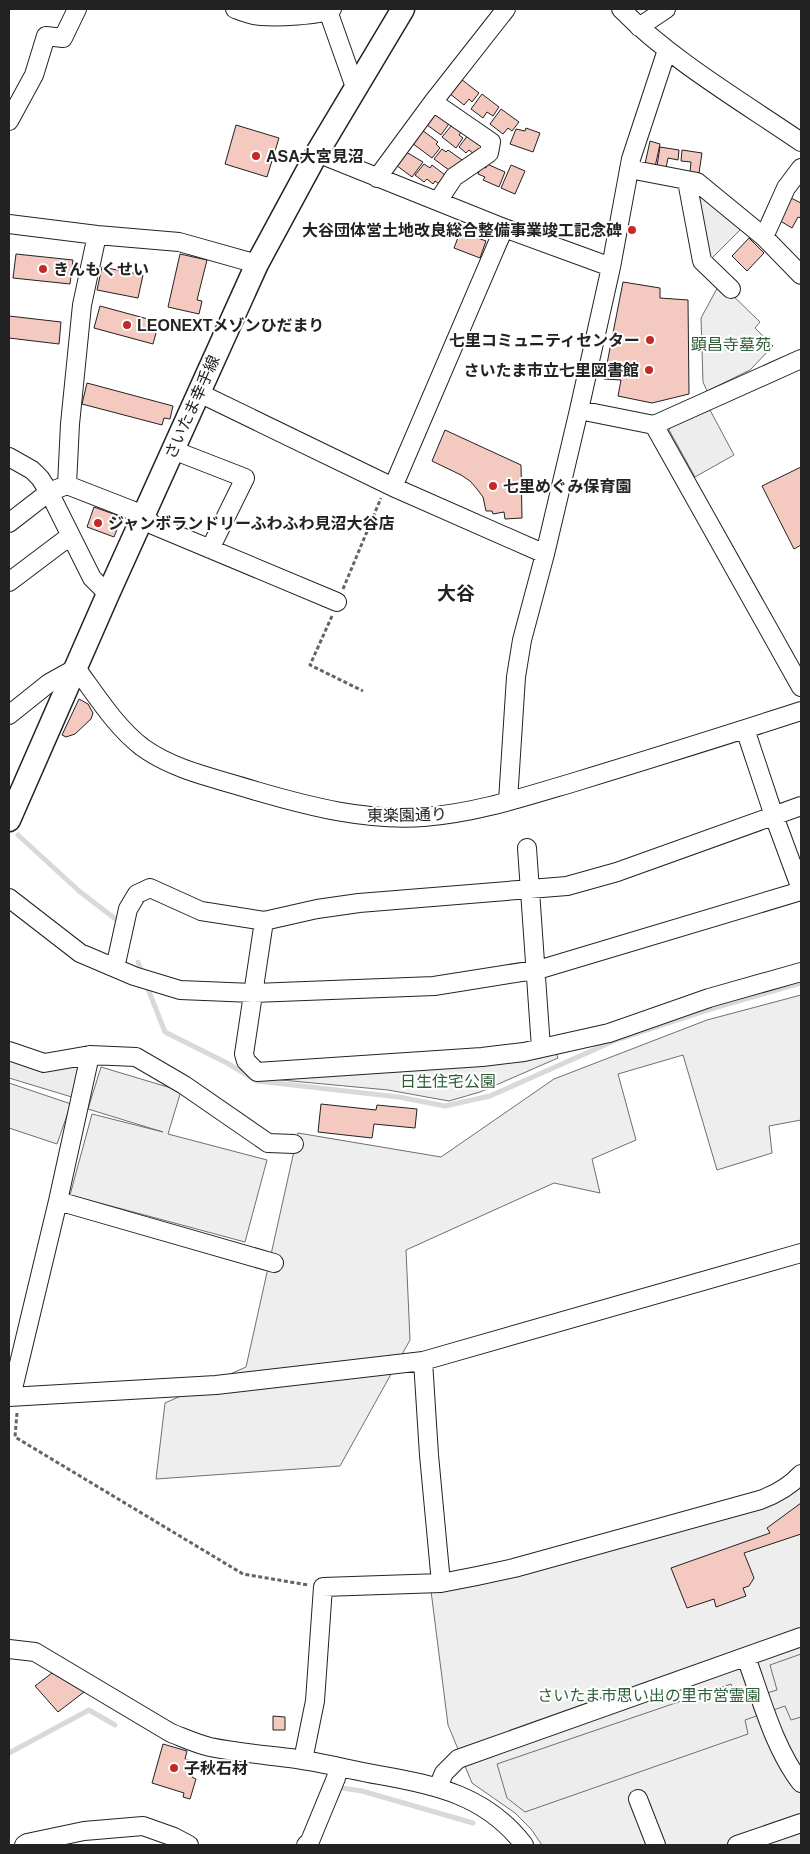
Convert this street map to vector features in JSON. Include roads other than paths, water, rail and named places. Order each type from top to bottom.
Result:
[{"type":"main road","name":"さいたま幸手線","points":[[9,820],[108,594],[257,264],[317,153],[356,90],[400,10]]},
{"type":"street","points":[[9,121],[34,75],[46,36],[63,38],[77,9]]},
{"type":"street","points":[[235,9],[260,16],[303,15],[330,10],[356,90]]},
{"type":"street","points":[[377,178],[433,102],[506,9]]},
{"type":"street","points":[[621,9],[667,50],[801,142]]},
{"type":"street","points":[[639,27],[666,9]]},
{"type":"street","points":[[508,801],[516,678],[522,640],[545,554],[579,410],[631,159],[667,50]]},
{"type":"street","points":[[433,102],[491,142],[489,153],[454,177],[438,202]]},
{"type":"street","points":[[317,153],[504,228],[610,267]]},
{"type":"street","points":[[764,237],[786,188],[801,168]]},
{"type":"street","points":[[629,169],[696,182],[764,237],[801,275]]},
{"type":"street","points":[[687,180],[702,261],[731,289]]},
{"type":"street","points":[[9,224],[97,236],[179,242],[257,264]]},
{"type":"street","points":[[393,487],[504,228]]},
{"type":"street","points":[[67,485],[70,424],[82,304],[97,236]]},
{"type":"street","points":[[579,410],[654,425],[801,358]]},
{"type":"street","points":[[198,393],[393,487],[545,554]]},
{"type":"street","points":[[654,425],[801,687]]},
{"type":"street","points":[[173,450],[245,478],[210,549]]},
{"type":"street","points":[[9,457],[32,470],[40,478],[49,492],[92,578],[108,594]]},
{"type":"street","points":[[9,523],[49,492],[67,485],[144,515],[153,525],[338,602]]},
{"type":"street","points":[[9,582],[70,536]]},
{"type":"street","points":[[9,715],[49,683],[76,668]]},
{"type":"street","name":"東楽園通り","points":[[76,668],[127,734],[164,760],[204,775],[296,803],[354,815],[422,817],[475,810],[801,711]]},
{"type":"street","points":[[9,898],[80,953],[142,978],[180,990],[252,993],[434,986],[536,970],[801,890],[745,729]]},
{"type":"street","points":[[115,968],[128,909],[137,894],[150,888],[201,911],[264,921],[317,909],[359,903],[567,886],[618,872],[801,806]]},
{"type":"street","points":[[527,848],[541,1048]]},
{"type":"street","points":[[264,921],[244,1054],[246,1061],[258,1072],[482,1057],[541,1048],[609,1033],[717,996],[801,972]]},
{"type":"street","points":[[9,1051],[44,1063],[90,1055],[136,1057],[184,1085],[268,1143],[294,1144]]},
{"type":"street","points":[[90,1055],[13,1397],[216,1385],[423,1361],[801,1253]]},
{"type":"street","points":[[58,1201],[274,1263]]},
{"type":"street","points":[[423,1361],[429,1455],[441,1583]]},
{"type":"street","points":[[303,1760],[314,1701],[323,1587],[441,1583],[514,1568],[760,1500],[787,1488],[801,1474]]},
{"type":"street","points":[[438,1787],[444,1773],[458,1759],[801,1637]]},
{"type":"street","points":[[10,1647],[35,1652],[163,1728],[208,1747],[303,1760],[335,1778],[416,1781],[472,1800],[501,1820],[524,1845]]},
{"type":"street","points":[[746,1656],[781,1751],[791,1770],[801,1783]]},
{"type":"street","points":[[306,1845],[310,1841],[335,1778]]},
{"type":"street","points":[[638,1799],[656,1845]]},
{"type":"street","points":[[737,1845],[801,1823]]},
{"type":"street","points":[[24,1845],[84,1831],[143,1826],[174,1837],[189,1845]]},
{"type":"waterway","points":[[18,835],[79,891],[122,924]]},
{"type":"waterway","points":[[138,962],[142,973]]},
{"type":"waterway","points":[[146,984],[165,1032],[227,1063],[257,1081],[399,1097],[445,1106],[490,1096],[616,1040],[714,1008],[801,983]]},
{"type":"waterway","points":[[9,1753],[89,1710],[115,1725]]},
{"type":"waterway","points":[[335,1787],[362,1791],[473,1823]]},
{"type":"place","name":"ASA大宮見沼","points":[[256,156]]},
{"type":"place","name":"大谷団体営土地改良総合整備事業竣工記念碑","points":[[632,230]]},
{"type":"place","name":"きんもくせい","points":[[43,269]]},
{"type":"place","name":"LEONEXTメゾンひだまり","points":[[127,325]]},
{"type":"place","name":"七里コミュニティセンター","points":[[650,340]]},
{"type":"place","name":"さいたま市立七里図書館","points":[[649,370]]},
{"type":"place","name":"七里めぐみ保育園","points":[[493,486]]},
{"type":"place","name":"ジャンボランドリーふわふわ見沼大谷店","points":[[98,523]]},
{"type":"place","name":"子秋石材","points":[[174,1768]]},
{"type":"district","name":"大谷","points":[[456,593]]},
{"type":"park label","name":"顕昌寺墓苑","points":[[731,344]]},
{"type":"park label","name":"日生住宅公園","points":[[448,1081]]},
{"type":"park label","name":"さいたま市思い出の里市営霊園","points":[[649,1695]]}]
